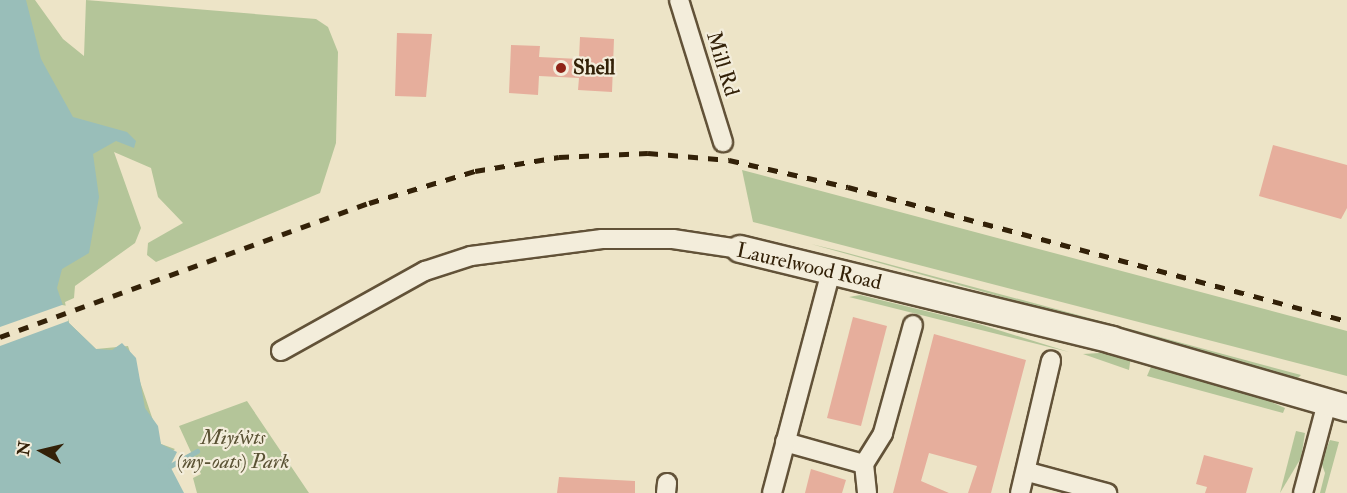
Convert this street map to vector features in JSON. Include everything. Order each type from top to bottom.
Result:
[{"type":"street","name":"Mill Rd","points":[[679,0],[723,142]]},
{"type":"street","name":"Laurelwood Road","points":[[281,351],[425,271],[506,248],[602,238],[673,239],[740,249],[1112,340],[1337,405]]},
{"type":"street","points":[[772,493],[831,272]]},
{"type":"street","points":[[867,493],[864,464],[883,433],[913,325]]},
{"type":"street","points":[[1020,493],[1028,472],[1028,446],[1052,361]]},
{"type":"street","points":[[1303,493],[1337,405]]},
{"type":"street","points":[[785,442],[864,464]]},
{"type":"street","points":[[1028,472],[1107,493]]},
{"type":"green space","points":[[9,0],[35,0],[63,39],[84,56],[86,0],[316,19],[328,27],[338,52],[336,143],[320,193],[156,262],[147,255],[148,243],[183,223],[158,197],[151,168],[114,152],[141,228],[135,243],[75,286],[74,298],[65,302],[69,323],[96,349],[128,346],[161,444],[175,449],[169,454],[56,334]]},
{"type":"green space","points":[[742,170],[1347,331],[1347,376],[753,222]]},
{"type":"green space","points":[[811,244],[840,251],[1301,375],[1297,379]]},
{"type":"green space","points":[[860,295],[979,324],[1069,352],[849,297]]},
{"type":"green space","points":[[1116,352],[1131,356],[1129,370],[1083,354]]},
{"type":"green space","points":[[1153,362],[1285,408],[1283,413],[1147,376]]},
{"type":"green space","name":"Miyíw̓ts (my-oats) Park","points":[[247,401],[309,493],[197,493],[193,478],[201,474],[179,426]]},
{"type":"green space","points":[[1296,431],[1305,433],[1301,458],[1280,493]]},
{"type":"green space","points":[[1330,440],[1339,442],[1325,493],[1320,493],[1325,473],[1321,462]]},
{"type":"water","points":[[0,0],[26,0],[41,59],[73,117],[127,132],[136,141],[134,148],[116,141],[93,154],[99,197],[89,253],[62,269],[57,288],[69,323],[96,349],[112,350],[122,343],[136,358],[145,408],[158,426],[161,444],[177,452],[170,466],[184,493],[0,493]]},
{"type":"pier","points":[[62,305],[68,306],[68,321],[0,346],[0,327]]},
{"type":"building","points":[[397,33],[432,34],[426,97],[395,96]]},
{"type":"building","name":"Shell","points":[[580,37],[614,39],[612,92],[578,90],[579,78],[539,76],[538,95],[509,93],[511,45],[540,46],[539,57],[579,59]]},
{"type":"building","points":[[1273,145],[1347,165],[1347,208],[1341,219],[1259,196]]},
{"type":"building","points":[[853,317],[887,326],[861,426],[827,418]]},
{"type":"building","points":[[934,334],[1026,360],[991,493],[968,493],[977,466],[929,453],[921,481],[949,493],[893,493]]},
{"type":"building","points":[[1204,455],[1253,468],[1246,493],[1205,493],[1207,487],[1196,484]]},
{"type":"building","points":[[811,469],[846,480],[842,493],[805,493]]},
{"type":"building","points":[[559,477],[635,481],[635,493],[557,493]]},
{"type":"waterway","points":[[170,466],[197,451]]},
{"type":"railway","points":[[0,337],[369,203],[475,171],[559,157],[648,153],[729,160],[848,187],[1347,321]]},
{"type":"place","name":"Shell","points":[[561,68]]}]
